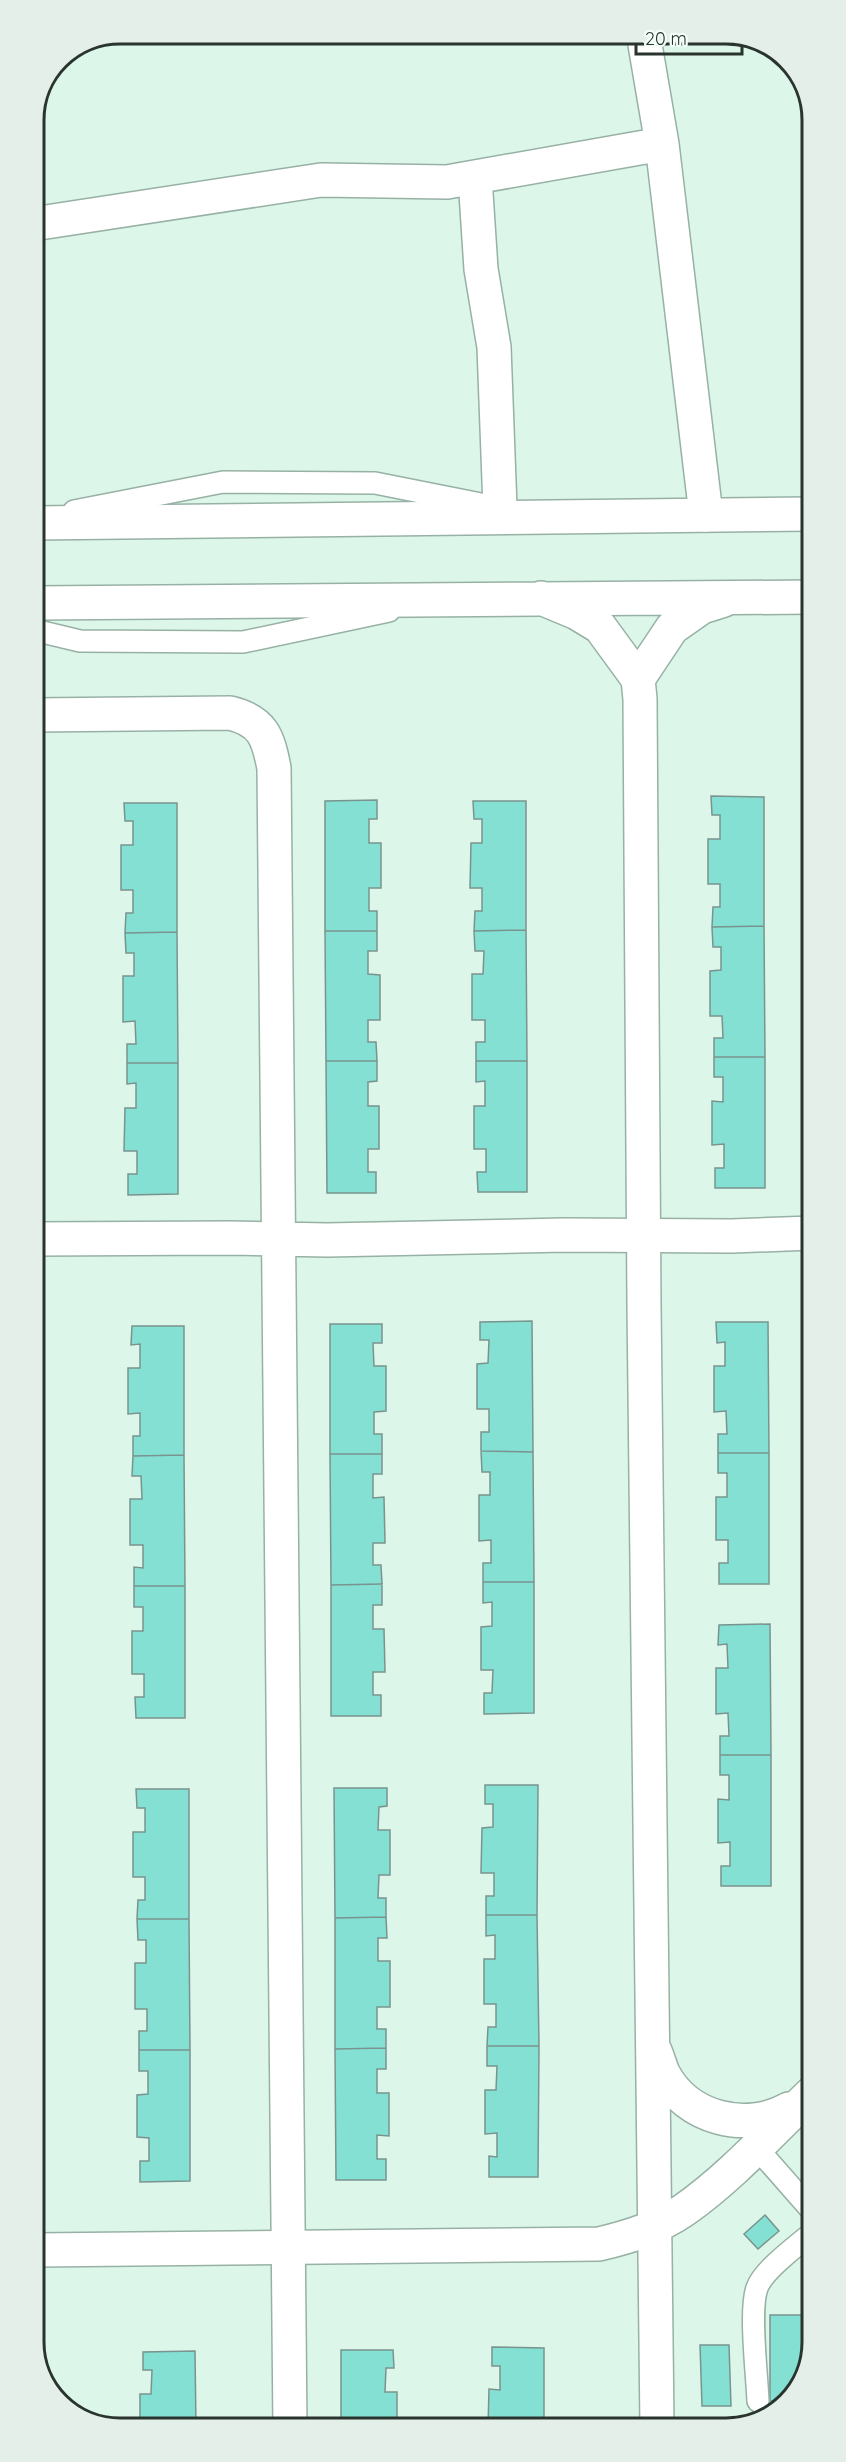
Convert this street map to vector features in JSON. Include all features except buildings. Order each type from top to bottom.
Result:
[{"type":"street","points":[[645,44],[662,144],[706,515]]},
{"type":"street","points":[[43,222],[321,180],[447,182],[662,144]]},
{"type":"street","points":[[475,178],[480,269],[494,347],[500,508]]},
{"type":"street","points":[[43,521],[802,514]]},
{"type":"street","points":[[657,2418],[638,679],[672,628],[702,607],[734,597]]},
{"type":"street","points":[[43,603],[802,597]]},
{"type":"street","points":[[541,598],[577,613],[600,627],[638,679]]},
{"type":"street","points":[[43,715],[230,713],[250,718],[266,739],[274,768],[290,2418]]},
{"type":"street","points":[[43,1239],[732,1236],[802,1233]]},
{"type":"street","points":[[653,2047],[664,2074],[684,2099],[711,2116],[742,2122],[763,2119],[774,2117],[802,2100]]},
{"type":"street","points":[[43,2250],[599,2244],[629,2237],[684,2210],[802,2102]]},
{"type":"lane","points":[[43,519],[223,482],[375,483],[547,517]]},
{"type":"lane","points":[[43,632],[80,641],[243,642],[450,599]]},
{"type":"lane","points":[[755,2146],[802,2199]]},
{"type":"lane","points":[[758,2400],[754,2306],[757,2288],[763,2278],[802,2242]]}]
